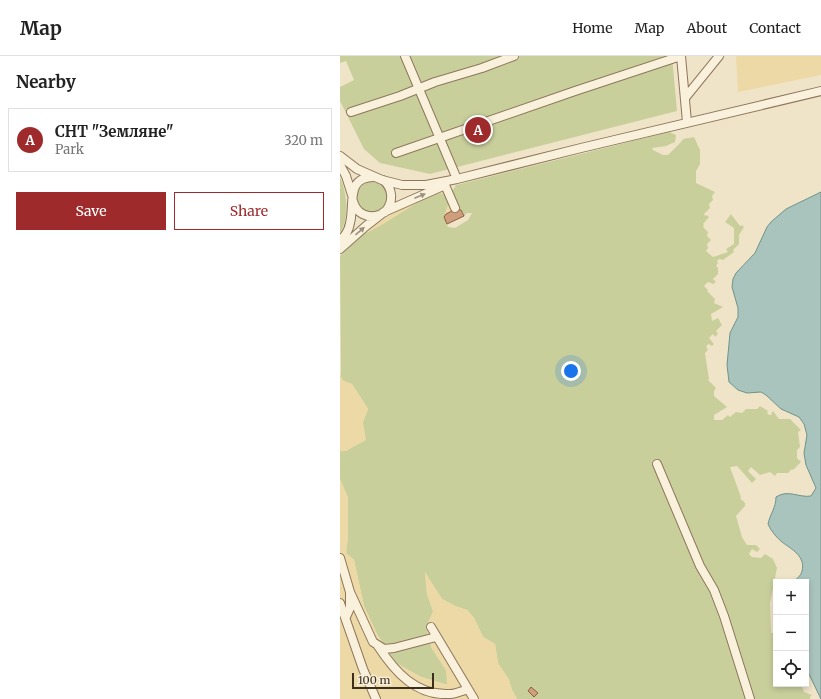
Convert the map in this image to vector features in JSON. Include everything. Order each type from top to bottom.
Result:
[{"type":"street","points":[[405,56],[457,179]]},
{"type":"street","points":[[351,112],[514,56]]},
{"type":"street","points":[[396,153],[681,56],[687,122]]},
{"type":"street","points":[[685,98],[718,56]]},
{"type":"street","points":[[340,242],[350,223],[354,188],[359,181],[370,177],[402,185],[426,185],[457,179],[687,122],[821,91]]},
{"type":"street","points":[[340,156],[357,169],[380,179],[388,185],[392,195],[389,206],[383,213],[340,249]]},
{"type":"street","points":[[340,165],[346,176],[355,208],[363,214],[372,217],[457,179]]},
{"type":"street","points":[[445,185],[455,208]]},
{"type":"street","points":[[657,464],[700,566],[716,596],[724,616],[750,699]]},
{"type":"street","points":[[340,558],[350,592],[373,642],[391,665],[407,680],[431,693],[451,694],[468,689]]},
{"type":"street","points":[[346,617],[350,608],[350,592]]},
{"type":"street","points":[[340,603],[376,699]]},
{"type":"street","points":[[431,627],[474,699]]},
{"type":"street","points":[[376,644],[384,649],[394,648],[436,637]]},
{"type":"green space","points":[[340,56],[672,56],[677,111],[430,174],[380,163],[364,149],[340,101],[340,87],[354,80],[346,61],[340,63]]},
{"type":"green space","points":[[669,132],[676,135],[675,142],[666,146],[652,148],[663,155],[668,155],[683,139],[694,137],[700,150],[700,164],[696,171],[696,183],[715,192],[712,196],[713,200],[709,204],[710,208],[704,214],[705,216],[706,215],[709,217],[703,224],[703,227],[708,232],[707,236],[711,240],[707,244],[708,248],[706,251],[713,257],[728,252],[726,249],[734,244],[734,228],[725,222],[731,214],[740,226],[742,225],[744,227],[739,235],[739,244],[733,250],[734,252],[723,260],[719,259],[717,261],[718,263],[716,266],[718,268],[718,274],[713,279],[716,282],[713,284],[708,282],[704,286],[715,299],[714,303],[723,307],[711,314],[712,321],[718,318],[722,325],[716,331],[718,334],[715,337],[713,334],[709,338],[714,344],[712,346],[709,344],[706,346],[708,350],[705,353],[708,380],[716,388],[714,391],[714,396],[727,407],[714,415],[714,420],[722,420],[728,415],[730,417],[736,412],[742,413],[746,409],[757,409],[760,406],[768,411],[767,413],[769,415],[772,415],[771,414],[773,411],[779,419],[790,419],[801,430],[798,432],[800,447],[797,450],[797,458],[801,462],[788,473],[777,473],[775,476],[770,472],[760,475],[751,467],[748,471],[756,479],[752,483],[737,466],[730,467],[741,497],[740,498],[745,503],[745,506],[736,516],[742,537],[747,545],[756,545],[760,549],[757,552],[752,549],[749,554],[752,557],[761,558],[765,554],[773,559],[777,568],[775,579],[773,579],[770,603],[771,633],[773,633],[773,687],[802,687],[804,692],[812,695],[810,699],[517,699],[509,680],[498,663],[495,644],[483,637],[474,618],[467,610],[442,599],[425,573],[427,594],[433,611],[431,647],[446,670],[448,685],[421,677],[396,663],[377,634],[364,606],[354,560],[346,553],[348,537],[348,498],[340,479],[340,451],[346,451],[363,422],[368,409],[352,384],[343,381],[341,377],[340,256],[362,235],[430,195],[440,193],[447,195],[449,203],[444,217],[448,227],[455,228],[468,220],[472,213],[467,213],[464,216],[461,210],[456,209],[451,193],[456,185]]},
{"type":"green space","points":[[340,177],[346,198],[346,212],[343,227],[340,233]]},
{"type":"green space","points":[[372,182],[383,186],[387,197],[383,208],[372,212],[361,208],[357,197],[361,186]]},
{"type":"sand","points":[[736,56],[821,56],[821,75],[738,92]]},
{"type":"sand","points":[[445,189],[454,210],[446,214],[449,203],[446,195],[440,193],[430,195],[362,235],[401,209],[422,198]]},
{"type":"sand","points":[[340,368],[343,381],[352,384],[368,409],[363,422],[366,440],[346,451],[340,451]]},
{"type":"sand","points":[[340,479],[348,498],[348,537],[346,553],[354,560],[364,606],[377,634],[396,663],[421,677],[447,685],[446,670],[431,647],[426,627],[433,611],[427,594],[425,572],[442,599],[467,610],[474,618],[483,637],[495,644],[498,663],[509,680],[517,699],[340,699]]},
{"type":"water","points":[[821,192],[821,699],[809,674],[809,579],[796,579],[801,575],[803,566],[800,557],[776,536],[768,524],[776,497],[785,494],[811,496],[816,488],[806,465],[804,453],[807,435],[804,424],[799,417],[781,409],[761,392],[747,393],[738,390],[729,382],[727,365],[730,333],[738,317],[738,308],[732,287],[733,279],[736,273],[755,253],[767,227],[786,209]]},
{"type":"building","points":[[456,209],[461,210],[464,216],[447,224],[444,217],[446,214]]},
{"type":"building","points":[[531,687],[538,693],[534,697],[528,691]]},
{"type":"place","name":"СНТ \"Земляне\"","points":[[478,130]]}]
